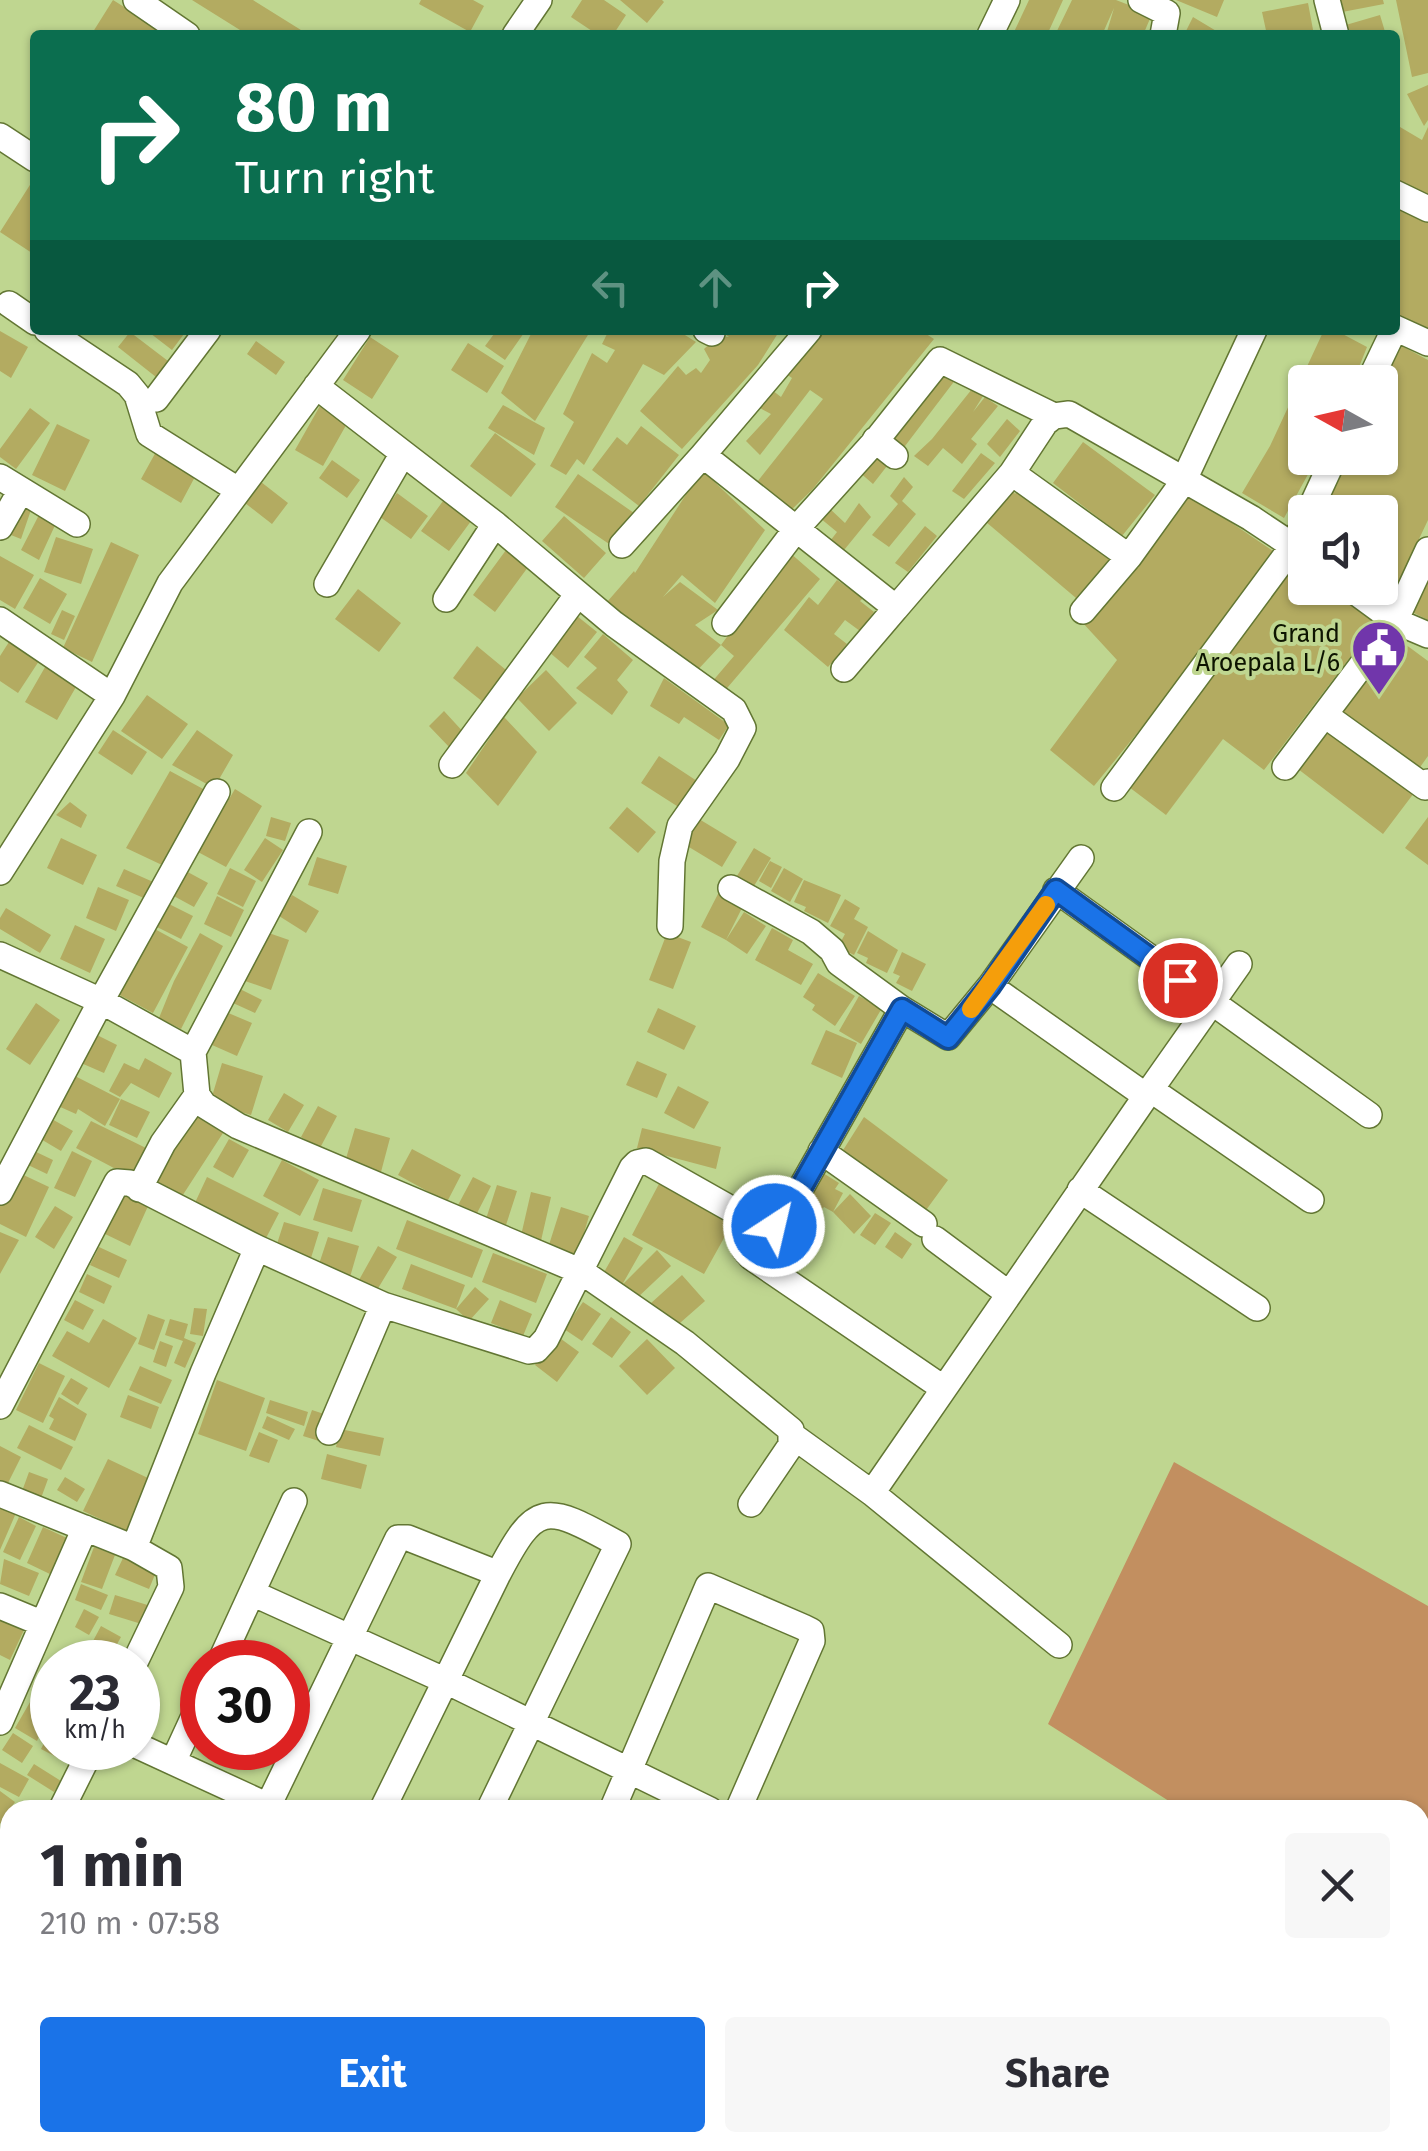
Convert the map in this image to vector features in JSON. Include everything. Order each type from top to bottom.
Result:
[{"type":"street","points":[[136,0],[180,30]]},
{"type":"street","points":[[518,30],[539,0]]},
{"type":"street","points":[[992,30],[1007,0]]},
{"type":"street","points":[[1142,0],[1166,14],[1163,30]]},
{"type":"street","points":[[1327,0],[1335,30]]},
{"type":"street","points":[[0,136],[30,157]]},
{"type":"street","points":[[1400,195],[1428,209]]},
{"type":"street","points":[[8,304],[30,319]]},
{"type":"street","points":[[1400,332],[1428,344]]},
{"type":"street","points":[[54,335],[128,384],[137,395],[150,434],[238,490]]},
{"type":"street","points":[[156,399],[204,335]]},
{"type":"street","points":[[0,872],[112,696],[170,583],[354,335]]},
{"type":"street","points":[[622,545],[805,335]]},
{"type":"street","points":[[1083,612],[1130,557],[1183,482],[1252,335]]},
{"type":"street","points":[[1377,365],[1391,335]]},
{"type":"street","points":[[725,623],[797,528],[885,448],[940,360],[1054,416]]},
{"type":"street","points":[[316,386],[495,524],[651,652],[734,710],[743,728],[727,759],[680,826],[672,861],[670,926]]},
{"type":"street","points":[[844,669],[1012,474],[1045,422],[1054,416],[1069,414],[1288,543]]},
{"type":"street","points":[[327,584],[402,454]]},
{"type":"street","points":[[703,455],[896,608]]},
{"type":"street","points":[[1012,474],[1130,557]]},
{"type":"street","points":[[0,527],[10,484],[77,524]]},
{"type":"street","points":[[446,598],[495,524]]},
{"type":"street","points":[[1285,767],[1395,621],[1428,550]]},
{"type":"street","points":[[1114,788],[1288,564]]},
{"type":"street","points":[[452,765],[578,594]]},
{"type":"street","points":[[1373,605],[1395,621],[1428,636]]},
{"type":"street","points":[[0,620],[112,696]]},
{"type":"street","points":[[1325,715],[1427,786]]},
{"type":"street","points":[[0,1192],[217,792]]},
{"type":"street","points":[[309,832],[192,1052],[197,1095],[213,1112],[238,1126],[582,1272],[785,1422],[794,1436],[872,1493],[1059,1645]]},
{"type":"street","points":[[731,888],[811,932],[832,950],[839,962],[948,1038],[1081,858]]},
{"type":"street","points":[[1056,890],[1369,1115]]},
{"type":"street","points":[[0,955],[100,1002],[192,1052]]},
{"type":"street","points":[[872,1493],[1238,964]]},
{"type":"street","points":[[990,986],[1311,1200]]},
{"type":"street","points":[[0,1406],[114,1185],[124,1181],[384,1305],[529,1352],[536,1350],[546,1339],[632,1168],[638,1163],[646,1162],[754,1222],[774,1226],[784,1218],[902,1009]]},
{"type":"street","points":[[140,1189],[163,1143],[197,1095]]},
{"type":"street","points":[[821,1150],[1008,1294]]},
{"type":"street","points":[[1080,1190],[1257,1308]]},
{"type":"street","points":[[754,1222],[744,1250],[751,1257],[943,1388]]},
{"type":"street","points":[[134,1548],[203,1373],[258,1248]]},
{"type":"street","points":[[329,1432],[384,1305]]},
{"type":"street","points":[[751,1504],[794,1436]]},
{"type":"street","points":[[0,1494],[134,1548],[170,1568],[172,1577],[164,1604],[146,1640]]},
{"type":"street","points":[[230,1640],[294,1501]]},
{"type":"street","points":[[387,1800],[521,1530],[534,1518],[569,1519],[618,1544],[493,1800]]},
{"type":"street","points":[[1,1719],[85,1528]]},
{"type":"street","points":[[277,1800],[398,1538],[408,1538],[497,1576]]},
{"type":"street","points":[[617,1800],[708,1586],[811,1631],[812,1641],[742,1800]]},
{"type":"street","points":[[252,1593],[446,1681],[529,1725],[689,1800]]},
{"type":"street","points":[[0,1606],[41,1624]]},
{"type":"street","points":[[173,1762],[180,1747]]},
{"type":"street","points":[[160,1756],[256,1800]]},
{"type":"street","points":[[66,1800],[81,1770]]},
{"type":"shaded area","points":[[1174,1462],[1428,1606],[1428,1800],[1167,1800],[1048,1724]]},
{"type":"building","points":[[113,0],[161,30],[94,30]]},
{"type":"building","points":[[192,0],[253,0],[301,30],[240,30]]},
{"type":"building","points":[[421,0],[473,0],[484,6],[471,30],[466,30],[419,4]]},
{"type":"building","points":[[582,0],[604,0],[626,15],[616,30],[590,30],[571,17]]},
{"type":"building","points":[[620,0],[662,0],[664,2],[647,23]]},
{"type":"building","points":[[1029,0],[1063,0],[1049,30],[1015,30]]},
{"type":"building","points":[[1072,0],[1116,0],[1152,14],[1145,30],[1107,30],[1114,8],[1104,30],[1057,30]]},
{"type":"building","points":[[1176,0],[1224,0],[1217,17]]},
{"type":"building","points":[[1334,0],[1383,0],[1384,4],[1337,13]]},
{"type":"building","points":[[1396,0],[1428,0],[1428,73],[1412,77]]},
{"type":"building","points":[[1308,3],[1313,30],[1266,30],[1262,12]]},
{"type":"building","points":[[1380,15],[1384,30],[1340,30],[1339,27]]},
{"type":"building","points":[[1193,17],[1215,30],[1186,30]]},
{"type":"building","points":[[1428,85],[1428,120],[1424,126],[1407,94]]},
{"type":"building","points":[[1400,127],[1422,140],[1428,127],[1428,199],[1400,186]]},
{"type":"building","points":[[30,185],[30,252],[0,232]]},
{"type":"building","points":[[1400,205],[1428,218],[1428,330],[1400,316]]},
{"type":"building","points":[[0,331],[28,347],[11,378],[0,371]]},
{"type":"building","points":[[128,335],[134,335],[168,361],[156,377],[118,347]]},
{"type":"building","points":[[152,335],[183,335],[172,350]]},
{"type":"building","points":[[493,335],[522,335],[505,360],[485,346]]},
{"type":"building","points":[[530,335],[588,335],[535,421],[501,393]]},
{"type":"building","points":[[606,335],[685,335],[696,342],[664,375],[643,364],[584,465],[577,459],[566,475],[550,466],[574,422],[563,414],[592,353],[607,363],[615,350],[602,344]]},
{"type":"building","points":[[726,335],[777,335],[758,365],[682,449],[640,411],[678,366],[686,375],[696,368],[701,373],[710,360],[704,349],[718,336],[729,337]]},
{"type":"building","points":[[808,335],[928,335],[934,339],[812,490],[787,514],[753,487],[823,399],[810,390],[760,455],[746,441],[771,414],[758,407],[768,387],[781,397],[792,378],[779,369]]},
{"type":"building","points":[[1322,335],[1344,335],[1367,347],[1360,365],[1308,365]]},
{"type":"building","points":[[370,337],[399,356],[372,399],[343,380]]},
{"type":"building","points":[[256,341],[285,362],[276,375],[247,354]]},
{"type":"building","points":[[468,343],[504,366],[487,393],[451,370]]},
{"type":"building","points":[[1400,345],[1428,360],[1428,520],[1398,584],[1398,495],[1330,495],[1340,475],[1398,475],[1398,365],[1390,365]]},
{"type":"building","points":[[940,368],[956,379],[902,450],[886,437]]},
{"type":"building","points":[[972,389],[983,396],[973,412],[985,397],[998,406],[971,439],[977,444],[962,464],[943,448],[928,466],[914,456]]},
{"type":"building","points":[[321,404],[349,420],[323,466],[295,450]]},
{"type":"building","points":[[503,405],[545,428],[534,455],[488,428]]},
{"type":"building","points":[[1288,407],[1288,475],[1308,475],[1297,495],[1288,495],[1284,518],[1242,493]]},
{"type":"building","points":[[30,408],[50,423],[16,469],[0,457],[0,449]]},
{"type":"building","points":[[1007,419],[1020,431],[1000,457],[987,444]]},
{"type":"building","points":[[57,424],[90,440],[65,491],[32,475]]},
{"type":"building","points":[[641,426],[679,455],[639,506],[592,470],[617,437],[627,445]]},
{"type":"building","points":[[495,433],[536,464],[511,497],[470,466]]},
{"type":"building","points":[[1083,442],[1155,495],[1122,536],[1053,483]]},
{"type":"building","points":[[157,450],[197,473],[181,503],[141,479]]},
{"type":"building","points":[[872,453],[887,466],[873,484],[858,471]]},
{"type":"building","points":[[981,453],[995,463],[964,499],[952,491]]},
{"type":"building","points":[[332,460],[360,480],[347,498],[319,478]]},
{"type":"building","points":[[702,470],[765,530],[715,603],[682,575],[663,597],[680,582],[718,610],[695,625],[721,645],[692,676],[607,602],[635,573]]},
{"type":"building","points":[[578,474],[634,513],[612,546],[555,507]]},
{"type":"building","points":[[904,477],[913,487],[902,501],[916,514],[889,547],[872,535],[898,504],[890,496]]},
{"type":"building","points":[[261,482],[288,503],[272,524],[245,503]]},
{"type":"building","points":[[1023,484],[1111,557],[1076,598],[986,522],[1011,487],[1015,494]]},
{"type":"building","points":[[1183,490],[1273,551],[1094,786],[1050,750],[1117,660],[1081,621]]},
{"type":"building","points":[[397,493],[428,516],[411,539],[380,517]]},
{"type":"building","points":[[446,497],[474,517],[449,551],[421,531]]},
{"type":"building","points":[[859,503],[871,517],[840,555],[827,545],[837,532],[820,518],[828,507],[845,523]]},
{"type":"building","points":[[15,505],[31,510],[21,539],[6,533]]},
{"type":"building","points":[[40,513],[57,521],[39,560],[21,550]]},
{"type":"building","points":[[564,516],[606,553],[584,578],[542,541]]},
{"type":"building","points":[[925,526],[937,536],[908,572],[895,563]]},
{"type":"building","points":[[56,537],[93,549],[81,584],[44,572]]},
{"type":"building","points":[[111,542],[139,555],[92,662],[63,648]]},
{"type":"building","points":[[509,546],[531,563],[495,612],[473,595]]},
{"type":"building","points":[[789,552],[820,579],[722,694],[711,683],[734,656],[721,645]]},
{"type":"building","points":[[0,556],[34,575],[15,609],[0,600]]},
{"type":"building","points":[[1288,571],[1288,605],[1355,605],[1377,622],[1264,770],[1223,739],[1166,815],[1125,784]]},
{"type":"building","points":[[1428,577],[1428,620],[1412,612]]},
{"type":"building","points":[[40,578],[67,594],[50,624],[23,608]]},
{"type":"building","points":[[837,580],[863,598],[860,601],[874,612],[860,631],[845,620],[834,634],[847,644],[828,667],[784,630],[809,597],[818,605]]},
{"type":"building","points":[[358,589],[401,623],[379,652],[335,619]]},
{"type":"building","points":[[62,610],[75,616],[64,640],[51,634]]},
{"type":"building","points":[[577,616],[597,632],[568,668],[549,652]]},
{"type":"building","points":[[603,634],[633,660],[617,680],[628,692],[612,715],[576,688],[597,668],[584,657]]},
{"type":"building","points":[[1394,636],[1428,661],[1428,756],[1418,770],[1339,711]]},
{"type":"building","points":[[9,642],[39,661],[18,693],[0,681],[0,656]]},
{"type":"building","points":[[477,646],[511,674],[488,706],[453,678]]},
{"type":"building","points":[[48,662],[80,680],[57,720],[25,702]]},
{"type":"building","points":[[546,670],[577,703],[549,731],[517,698]]},
{"type":"building","points":[[664,678],[729,725],[719,740],[684,717],[679,724],[650,706]]},
{"type":"building","points":[[147,695],[188,724],[162,759],[121,731]]},
{"type":"building","points":[[444,711],[466,735],[451,749],[429,726]]},
{"type":"building","points":[[504,717],[537,752],[498,806],[466,773]]},
{"type":"building","points":[[1329,729],[1414,793],[1383,834],[1298,769]]},
{"type":"building","points":[[113,730],[147,752],[132,775],[98,753]]},
{"type":"building","points":[[197,730],[233,755],[214,788],[172,765]]},
{"type":"building","points":[[659,756],[697,781],[680,808],[641,783]]},
{"type":"building","points":[[170,771],[205,790],[162,865],[126,848]]},
{"type":"building","points":[[235,789],[262,806],[226,867],[198,852]]},
{"type":"building","points":[[70,802],[87,815],[81,828],[56,815]]},
{"type":"building","points":[[627,807],[656,832],[638,853],[609,828]]},
{"type":"building","points":[[694,816],[737,842],[722,867],[679,841]]},
{"type":"building","points":[[271,817],[291,823],[285,841],[266,836]]},
{"type":"building","points":[[1428,817],[1428,865],[1405,848]]},
{"type":"building","points":[[61,838],[97,855],[83,885],[47,868]]},
{"type":"building","points":[[265,838],[283,850],[262,882],[244,870]]},
{"type":"building","points":[[754,848],[771,858],[754,886],[737,876]]},
{"type":"building","points":[[317,857],[347,866],[338,894],[308,885]]},
{"type":"building","points":[[770,861],[782,867],[771,888],[759,881]]},
{"type":"building","points":[[230,868],[256,881],[243,907],[217,894]]},
{"type":"building","points":[[784,868],[803,879],[790,902],[771,891]]},
{"type":"building","points":[[124,869],[160,885],[153,902],[116,886]]},
{"type":"building","points":[[184,870],[208,883],[194,907],[170,894]]},
{"type":"building","points":[[804,880],[841,895],[828,923],[794,902]]},
{"type":"building","points":[[98,887],[129,900],[116,931],[86,918]]},
{"type":"building","points":[[719,892],[744,904],[726,940],[701,927]]},
{"type":"building","points":[[292,895],[319,911],[306,933],[279,916]]},
{"type":"building","points":[[217,896],[244,910],[231,937],[204,924]]},
{"type":"building","points":[[845,899],[860,908],[854,919],[868,927],[854,955],[838,947],[845,934],[830,926]]},
{"type":"building","points":[[163,901],[193,916],[181,939],[151,924]]},
{"type":"building","points":[[6,908],[51,935],[40,953],[0,929],[0,918]]},
{"type":"building","points":[[744,912],[766,926],[747,954],[726,940]]},
{"type":"building","points":[[75,925],[105,939],[90,973],[60,959]]},
{"type":"building","points":[[151,927],[188,947],[153,1013],[116,993]]},
{"type":"building","points":[[772,928],[793,940],[788,950],[813,964],[801,985],[755,960]]},
{"type":"building","points":[[263,931],[289,940],[271,990],[245,981]]},
{"type":"building","points":[[868,931],[898,950],[887,973],[866,963],[868,958],[857,953]]},
{"type":"building","points":[[200,933],[223,946],[181,1029],[159,1018]]},
{"type":"building","points":[[667,933],[691,942],[673,989],[649,980]]},
{"type":"building","points":[[902,952],[926,964],[912,991],[896,983],[900,976],[893,973]]},
{"type":"building","points":[[818,973],[855,996],[835,1026],[812,1010],[815,1005],[803,997]]},
{"type":"building","points":[[240,989],[262,1000],[255,1013],[233,1003]]},
{"type":"building","points":[[859,996],[882,1008],[861,1044],[839,1031]]},
{"type":"building","points":[[36,1003],[60,1020],[30,1065],[6,1049]]},
{"type":"building","points":[[658,1008],[696,1026],[684,1050],[647,1032]]},
{"type":"building","points":[[226,1012],[252,1023],[237,1056],[212,1045]]},
{"type":"building","points":[[826,1030],[857,1043],[842,1078],[811,1064]]},
{"type":"building","points":[[95,1034],[117,1045],[104,1073],[81,1063]]},
{"type":"building","points":[[145,1058],[172,1073],[159,1098],[131,1083],[120,1097],[109,1091],[124,1063],[139,1070]]},
{"type":"building","points":[[637,1061],[667,1074],[657,1098],[626,1085]]},
{"type":"building","points":[[222,1063],[263,1076],[251,1115],[210,1103]]},
{"type":"building","points":[[73,1075],[120,1099],[105,1126],[78,1109],[76,1114],[58,1106]]},
{"type":"building","points":[[678,1086],[709,1102],[694,1129],[664,1113]]},
{"type":"building","points":[[284,1093],[304,1105],[288,1132],[268,1120]]},
{"type":"building","points":[[121,1099],[150,1112],[137,1138],[109,1125]]},
{"type":"building","points":[[318,1106],[337,1116],[320,1148],[301,1137]]},
{"type":"building","points":[[193,1114],[223,1133],[177,1204],[148,1184]]},
{"type":"building","points":[[864,1117],[948,1180],[921,1217],[840,1155]]},
{"type":"building","points":[[50,1118],[73,1131],[61,1151],[39,1138]]},
{"type":"building","points":[[91,1121],[148,1149],[129,1176],[76,1148]]},
{"type":"building","points":[[355,1128],[390,1138],[381,1172],[345,1162]]},
{"type":"building","points":[[642,1128],[721,1147],[716,1169],[637,1148]]},
{"type":"building","points":[[229,1139],[249,1150],[233,1178],[213,1167]]},
{"type":"building","points":[[412,1149],[461,1175],[447,1202],[398,1175]]},
{"type":"building","points":[[32,1150],[53,1160],[47,1174],[26,1164]]},
{"type":"building","points":[[72,1151],[92,1161],[75,1197],[54,1188]]},
{"type":"building","points":[[282,1160],[319,1180],[300,1216],[263,1196]]},
{"type":"building","points":[[15,1171],[49,1187],[26,1237],[0,1224],[0,1201]]},
{"type":"building","points":[[823,1173],[839,1183],[835,1189],[843,1193],[833,1212],[805,1200]]},
{"type":"building","points":[[207,1177],[279,1213],[264,1242],[193,1207]]},
{"type":"building","points":[[473,1177],[491,1186],[475,1217],[457,1207]]},
{"type":"building","points":[[661,1180],[734,1220],[704,1274],[632,1235]]},
{"type":"building","points":[[497,1185],[517,1191],[506,1225],[486,1219]]},
{"type":"building","points":[[323,1188],[362,1200],[352,1232],[313,1220]]},
{"type":"building","points":[[122,1192],[149,1204],[130,1246],[103,1233]]},
{"type":"building","points":[[531,1192],[551,1197],[540,1245],[520,1240]]},
{"type":"building","points":[[850,1194],[871,1216],[854,1234],[833,1212]]},
{"type":"building","points":[[55,1206],[73,1217],[54,1249],[35,1237]]},
{"type":"building","points":[[561,1207],[589,1216],[577,1257],[548,1248]]},
{"type":"building","points":[[875,1213],[891,1223],[875,1245],[860,1235]]},
{"type":"building","points":[[407,1220],[483,1250],[472,1278],[396,1249]]},
{"type":"building","points":[[284,1222],[319,1232],[311,1258],[276,1247]]},
{"type":"building","points":[[0,1232],[19,1240],[0,1274]]},
{"type":"building","points":[[895,1232],[912,1244],[902,1259],[885,1247]]},
{"type":"building","points":[[328,1237],[359,1246],[350,1277],[318,1267]]},
{"type":"building","points":[[624,1237],[643,1248],[622,1285],[603,1274]]},
{"type":"building","points":[[378,1246],[397,1257],[377,1290],[359,1280]]},
{"type":"building","points":[[99,1247],[127,1260],[119,1278],[90,1265]]},
{"type":"building","points":[[657,1250],[671,1266],[636,1299],[622,1285]]},
{"type":"building","points":[[493,1253],[547,1274],[536,1303],[482,1282]]},
{"type":"building","points":[[411,1264],[465,1285],[456,1309],[402,1289]]},
{"type":"building","points":[[87,1274],[112,1286],[104,1304],[79,1292]]},
{"type":"building","points":[[682,1275],[705,1301],[672,1330],[650,1304]]},
{"type":"building","points":[[475,1287],[489,1299],[469,1321],[456,1309]]},
{"type":"building","points":[[75,1300],[94,1310],[83,1330],[64,1320]]},
{"type":"building","points":[[500,1300],[532,1314],[523,1336],[491,1323]]},
{"type":"building","points":[[583,1302],[601,1314],[582,1341],[564,1329]]},
{"type":"building","points":[[194,1308],[207,1309],[203,1336],[190,1334]]},
{"type":"building","points":[[148,1314],[165,1320],[154,1350],[138,1344]]},
{"type":"building","points":[[611,1317],[631,1332],[612,1358],[592,1344]]},
{"type":"building","points":[[103,1319],[137,1338],[109,1388],[52,1356],[67,1331],[89,1343]]},
{"type":"building","points":[[170,1319],[188,1324],[184,1338],[196,1343],[185,1368],[174,1363],[183,1341],[165,1335]]},
{"type":"building","points":[[557,1336],[579,1352],[557,1382],[535,1365]]},
{"type":"building","points":[[647,1339],[675,1368],[647,1395],[619,1366]]},
{"type":"building","points":[[160,1341],[173,1346],[166,1367],[153,1362]]},
{"type":"building","points":[[39,1363],[65,1376],[43,1423],[16,1410]]},
{"type":"building","points":[[140,1366],[172,1380],[161,1404],[129,1390]]},
{"type":"building","points":[[71,1378],[88,1388],[78,1405],[61,1394]]},
{"type":"building","points":[[217,1380],[265,1398],[246,1451],[198,1434]]},
{"type":"building","points":[[128,1395],[159,1407],[151,1429],[120,1417]]},
{"type":"building","points":[[59,1397],[87,1414],[75,1441],[49,1429],[54,1419],[49,1416]]},
{"type":"building","points":[[270,1400],[308,1412],[304,1426],[266,1413]]},
{"type":"building","points":[[312,1410],[327,1415],[319,1441],[303,1436]]},
{"type":"building","points":[[267,1416],[295,1429],[289,1440],[262,1428]]},
{"type":"building","points":[[29,1425],[73,1447],[61,1470],[17,1448]]},
{"type":"building","points":[[340,1429],[384,1438],[380,1456],[336,1447]]},
{"type":"building","points":[[259,1432],[278,1440],[269,1463],[249,1456]]},
{"type":"building","points":[[0,1446],[21,1457],[7,1485],[0,1482]]},
{"type":"building","points":[[327,1454],[367,1465],[361,1489],[321,1479]]},
{"type":"building","points":[[108,1459],[150,1479],[126,1531],[83,1511]]},
{"type":"building","points":[[29,1472],[48,1479],[40,1501],[21,1494]]},
{"type":"building","points":[[65,1477],[85,1489],[77,1502],[57,1490]]},
{"type":"building","points":[[0,1506],[16,1513],[0,1550]]},
{"type":"building","points":[[19,1517],[36,1526],[20,1560],[3,1552]]},
{"type":"building","points":[[43,1527],[69,1539],[52,1575],[27,1563]]},
{"type":"building","points":[[94,1547],[115,1555],[102,1589],[81,1582]]},
{"type":"building","points":[[123,1558],[156,1572],[149,1589],[115,1575]]},
{"type":"building","points":[[4,1559],[39,1573],[29,1596],[0,1584]]},
{"type":"building","points":[[81,1584],[108,1595],[101,1610],[75,1600]]},
{"type":"building","points":[[115,1595],[154,1607],[148,1626],[109,1614]]},
{"type":"building","points":[[84,1609],[99,1617],[89,1635],[75,1627]]},
{"type":"building","points":[[0,1619],[24,1630],[10,1660],[0,1655]]},
{"type":"building","points":[[101,1626],[121,1637],[119,1640],[94,1640]]},
{"type":"building","points":[[30,1702],[30,1737],[15,1728]]},
{"type":"building","points":[[13,1733],[30,1744],[22,1763],[2,1750]]},
{"type":"building","points":[[0,1763],[29,1779],[19,1797],[0,1787]]},
{"type":"building","points":[[30,1770],[44,1770],[61,1781],[54,1792],[27,1775]]},
{"type":"slow traffic","points":[[971,1009],[1046,905]]},
{"type":"place","name":"Grand Aroepala L/6","points":[[1379,697]]},
{"type":"route","points":[[774,1226],[784,1218],[902,1009],[948,1038],[990,986],[1056,890],[1180,980]]}]
